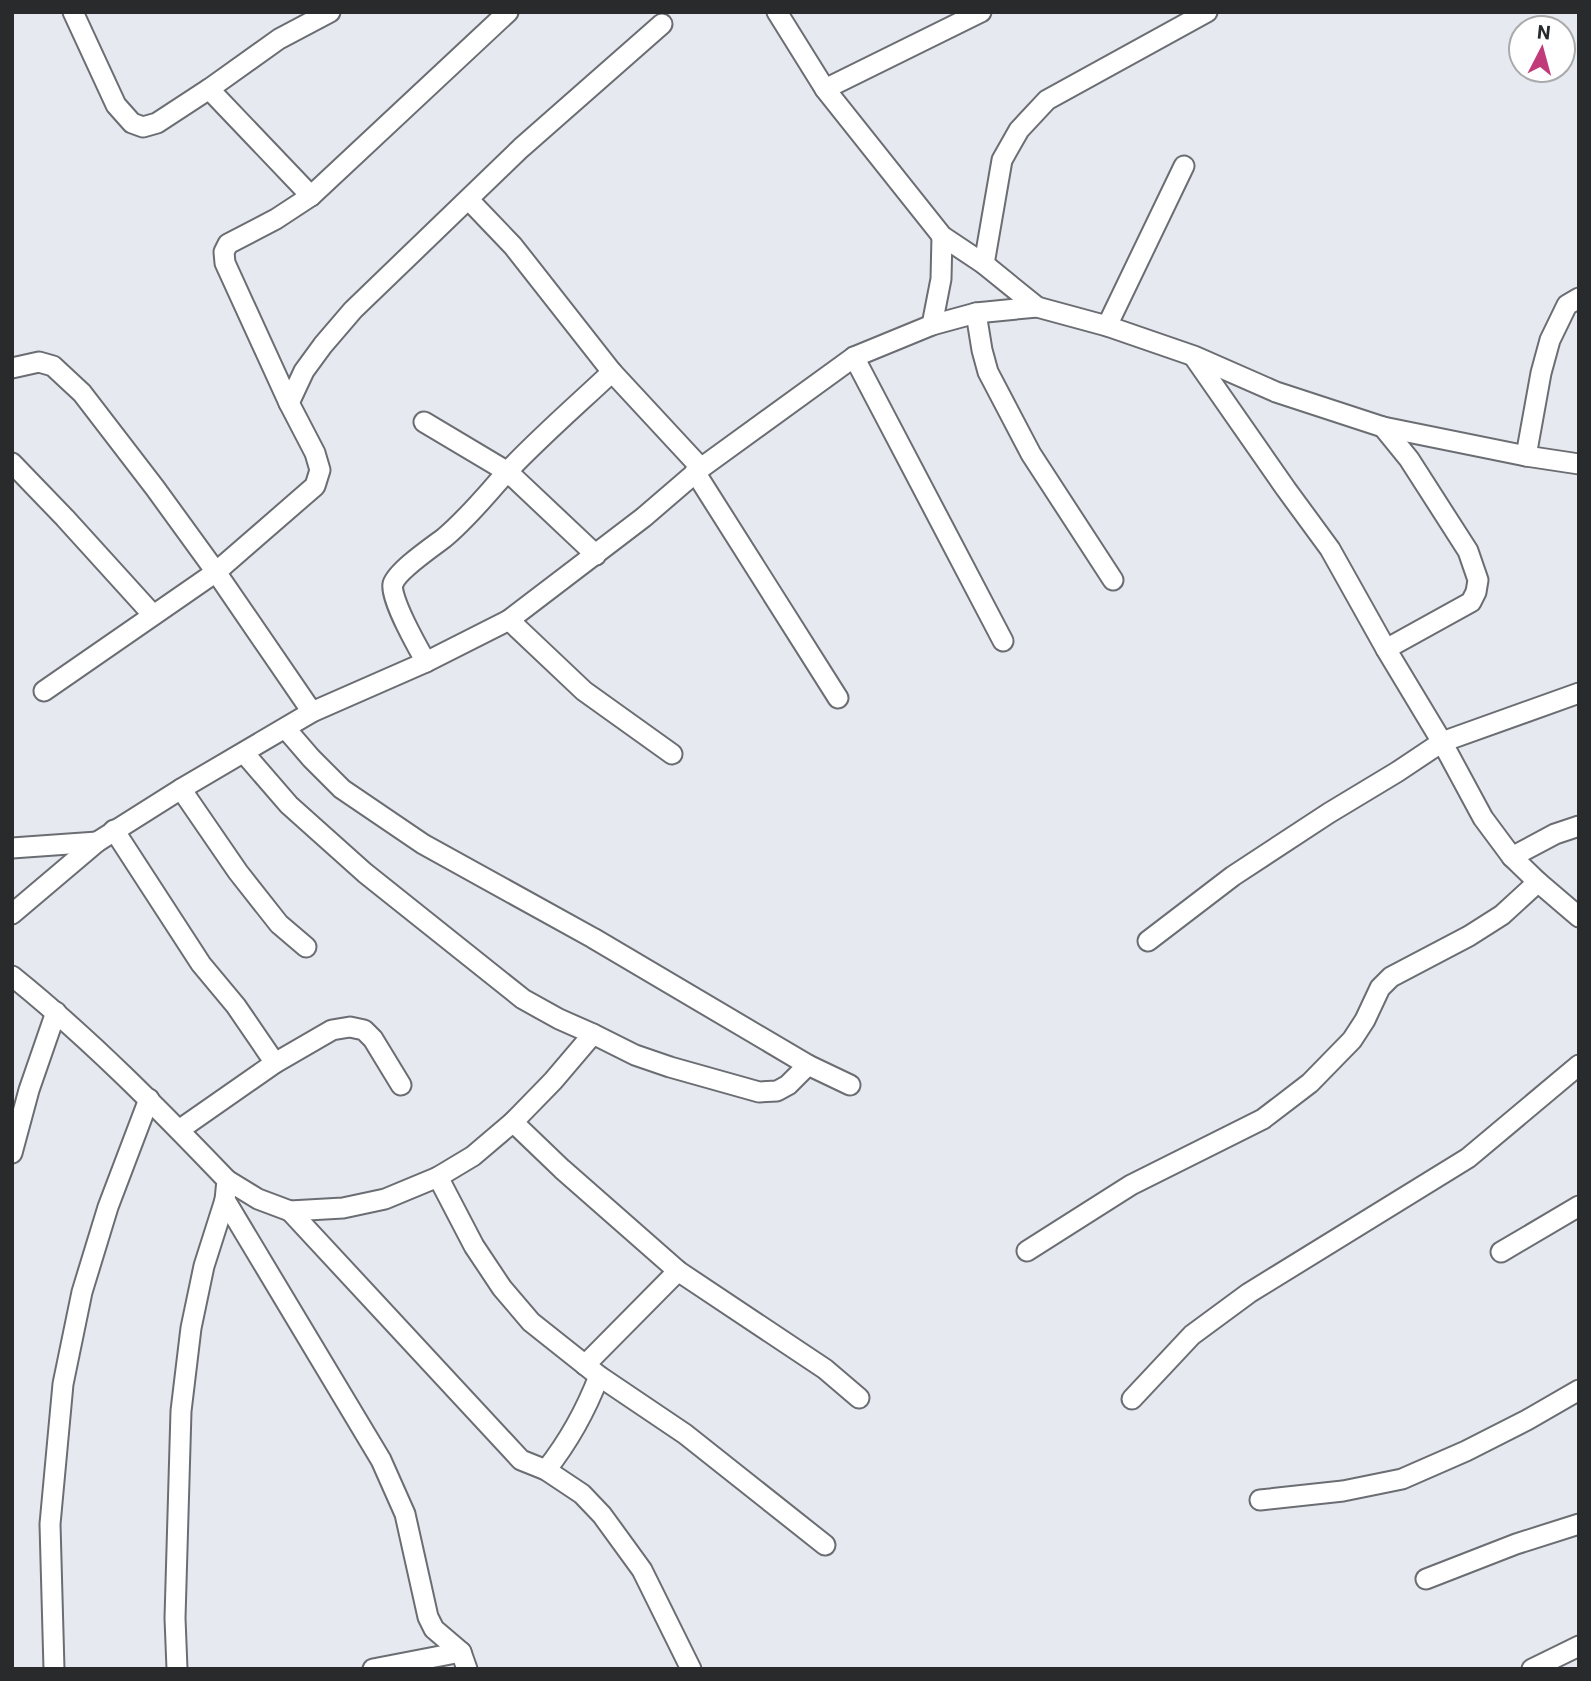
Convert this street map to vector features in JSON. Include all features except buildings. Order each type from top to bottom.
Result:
[{"type":"street","points":[[73,12],[116,105],[132,123],[143,127],[157,123],[279,39],[330,12]]},
{"type":"street","points":[[44,691],[216,572],[315,486],[320,470],[315,453],[225,263],[224,252],[228,244],[276,219],[311,195],[508,12]]},
{"type":"street","points":[[825,89],[981,12]]},
{"type":"street","points":[[984,264],[1002,160],[1019,130],[1046,100],[1207,12]]},
{"type":"street","points":[[784,15],[825,89],[942,236],[984,264],[1037,307]]},
{"type":"street","points":[[289,403],[304,371],[353,310],[520,148],[662,24]]},
{"type":"street","points":[[209,89],[311,195]]},
{"type":"street","points":[[1107,326],[1184,166]]},
{"type":"street","points":[[469,200],[521,255],[612,372],[698,470],[838,698]]},
{"type":"street","points":[[932,325],[942,279],[942,236]]},
{"type":"street","points":[[1526,456],[1541,373],[1550,340],[1567,305],[1579,298]]},
{"type":"street","points":[[12,914],[97,842],[181,789],[312,712],[426,662],[509,620],[644,517],[698,470],[854,357],[932,325],[976,313],[1037,307],[1107,326],[1194,356],[1276,392],[1383,427],[1579,464]]},
{"type":"street","points":[[976,313],[988,372],[1031,454],[1113,580]]},
{"type":"street","points":[[1194,356],[1330,549],[1483,818],[1512,857],[1579,916]]},
{"type":"street","points":[[854,357],[1003,641]]},
{"type":"street","points":[[12,368],[39,362],[53,366],[82,393],[216,572],[312,712]]},
{"type":"street","points":[[426,662],[395,602],[393,582],[470,514],[508,472],[612,372]]},
{"type":"street","points":[[424,422],[508,472],[596,555]]},
{"type":"street","points":[[1383,427],[1409,459],[1457,531],[1468,551],[1478,580],[1471,602],[1386,649]]},
{"type":"street","points":[[12,463],[153,615]]},
{"type":"street","points":[[509,620],[584,691],[672,754]]},
{"type":"street","points":[[1148,941],[1233,876],[1442,742],[1579,694]]},
{"type":"street","points":[[286,729],[342,789],[424,844],[593,938],[808,1065],[850,1085]]},
{"type":"street","points":[[244,752],[289,805],[365,873],[523,999],[559,1019],[635,1055],[670,1068],[759,1092],[777,1091],[788,1085],[808,1065]]},
{"type":"street","points":[[181,789],[237,872],[279,924],[306,947]]},
{"type":"street","points":[[1512,857],[1555,834],[1579,826]]},
{"type":"street","points":[[114,830],[201,964],[236,1006],[275,1063]]},
{"type":"street","points":[[12,848],[97,842]]},
{"type":"street","points":[[1027,1251],[1131,1185],[1263,1119],[1310,1083],[1352,1040],[1380,988],[1391,977],[1469,936],[1502,915],[1538,882]]},
{"type":"street","points":[[12,976],[56,1012],[149,1100],[227,1180],[258,1199],[290,1211],[344,1208],[385,1199],[438,1177],[473,1156],[513,1122],[593,1034]]},
{"type":"street","points":[[12,1153],[29,1090],[56,1012]]},
{"type":"street","points":[[179,1130],[275,1063],[332,1030],[350,1027],[364,1030],[373,1039],[401,1085]]},
{"type":"street","points":[[1132,1399],[1192,1335],[1249,1293],[1468,1158],[1579,1065]]},
{"type":"street","points":[[54,1669],[50,1524],[63,1384],[82,1292],[107,1207],[149,1100]]},
{"type":"street","points":[[513,1122],[562,1169],[678,1270],[825,1369],[859,1398]]},
{"type":"street","points":[[438,1177],[474,1245],[502,1288],[531,1322],[592,1371],[685,1434],[825,1545]]},
{"type":"street","points":[[177,1669],[175,1618],[183,1397],[191,1328],[204,1266],[225,1200],[227,1180]]},
{"type":"street","points":[[225,1200],[381,1460],[405,1514],[428,1617],[434,1629],[464,1660]]},
{"type":"street","points":[[1501,1252],[1579,1206]]},
{"type":"street","points":[[290,1211],[521,1460],[546,1470],[582,1494],[602,1515],[642,1570],[691,1669]]},
{"type":"street","points":[[546,1470],[588,1405],[592,1371],[678,1270]]},
{"type":"street","points":[[1260,1500],[1343,1491],[1402,1479],[1466,1451],[1579,1390]]},
{"type":"street","points":[[1426,1579],[1516,1544],[1579,1524]]},
{"type":"street","points":[[1532,1669],[1579,1646]]},
{"type":"street","points":[[373,1669],[464,1660]]}]
